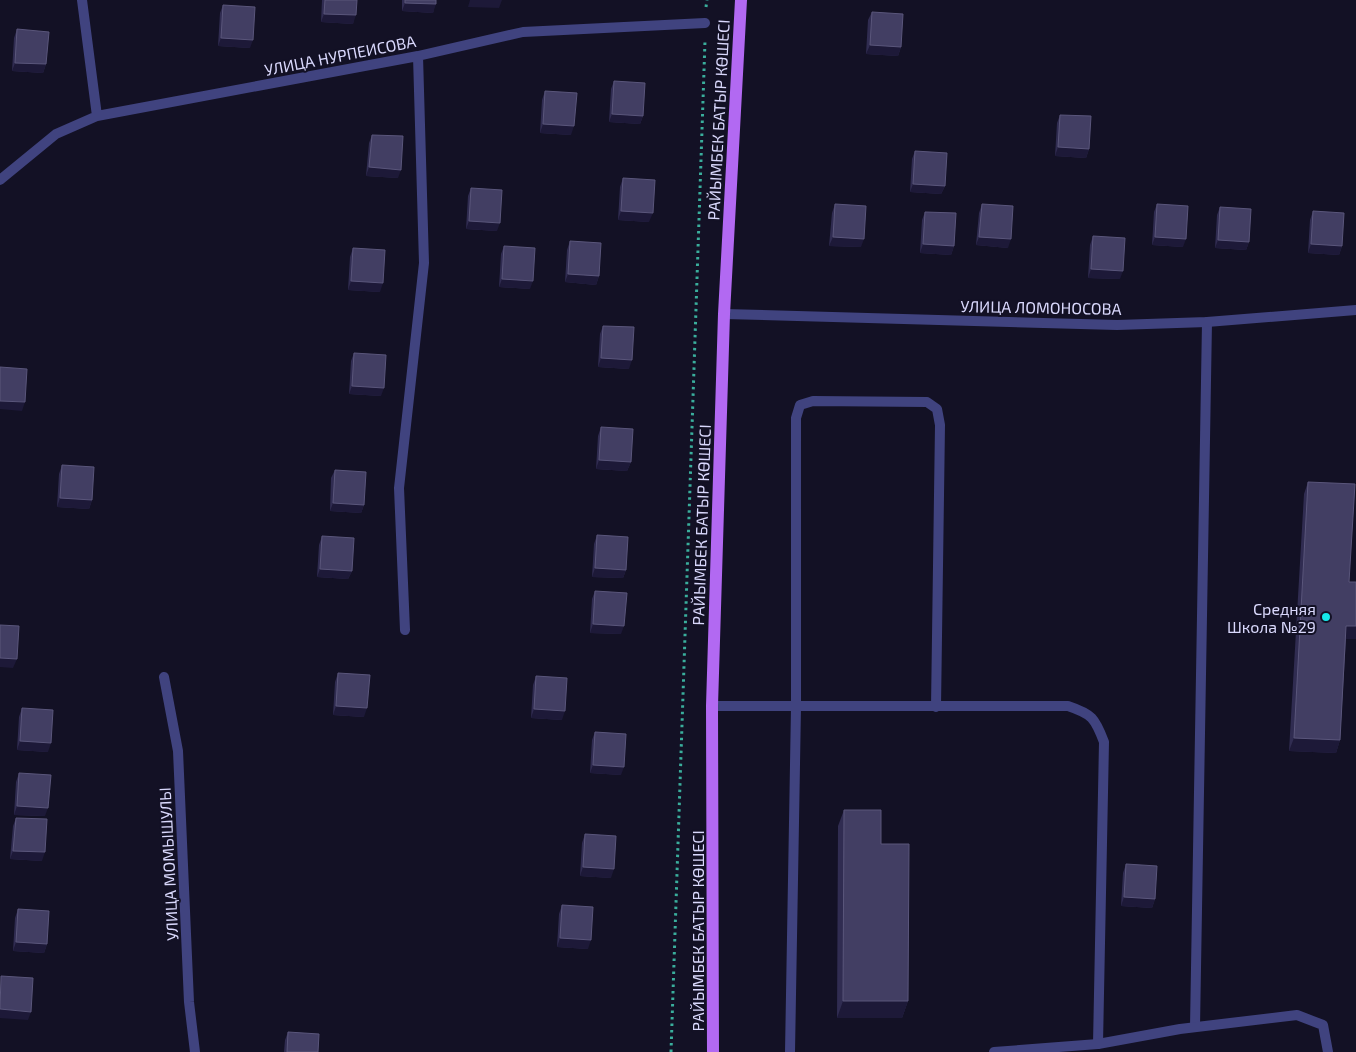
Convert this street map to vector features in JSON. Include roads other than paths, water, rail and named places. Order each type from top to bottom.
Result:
[{"type":"main road","name":"РАЙЫМБЕК БАТЫР КӨШЕСІ","points":[[713,1052],[712,706],[724,314],[741,0]]},
{"type":"street","points":[[82,0],[97,116]]},
{"type":"street","name":"УЛИЦА НУРПЕИСОВА","points":[[0,180],[56,134],[97,116],[418,56],[523,32],[705,23]]},
{"type":"street","points":[[405,630],[399,488],[424,263],[418,56]]},
{"type":"street","name":"УЛИЦА ЛОМОНОСОВА","points":[[724,314],[1117,325],[1207,322],[1356,310]]},
{"type":"street","points":[[1195,1028],[1207,322]]},
{"type":"street","points":[[790,1052],[796,707],[796,418],[800,405],[813,401],[927,402],[938,409],[940,425],[936,706]]},
{"type":"street","name":"УЛИЦА МОМЫШУЛЫ","points":[[164,677],[178,751],[190,1002],[195,1052]]},
{"type":"street","points":[[712,706],[1068,706],[1086,712],[1098,724],[1104,742],[1098,1044]]},
{"type":"street","points":[[994,1052],[1098,1044],[1297,1014],[1323,1025],[1328,1052]]},
{"type":"place","name":"Средняя Школа №29","points":[[1326,617]]}]
